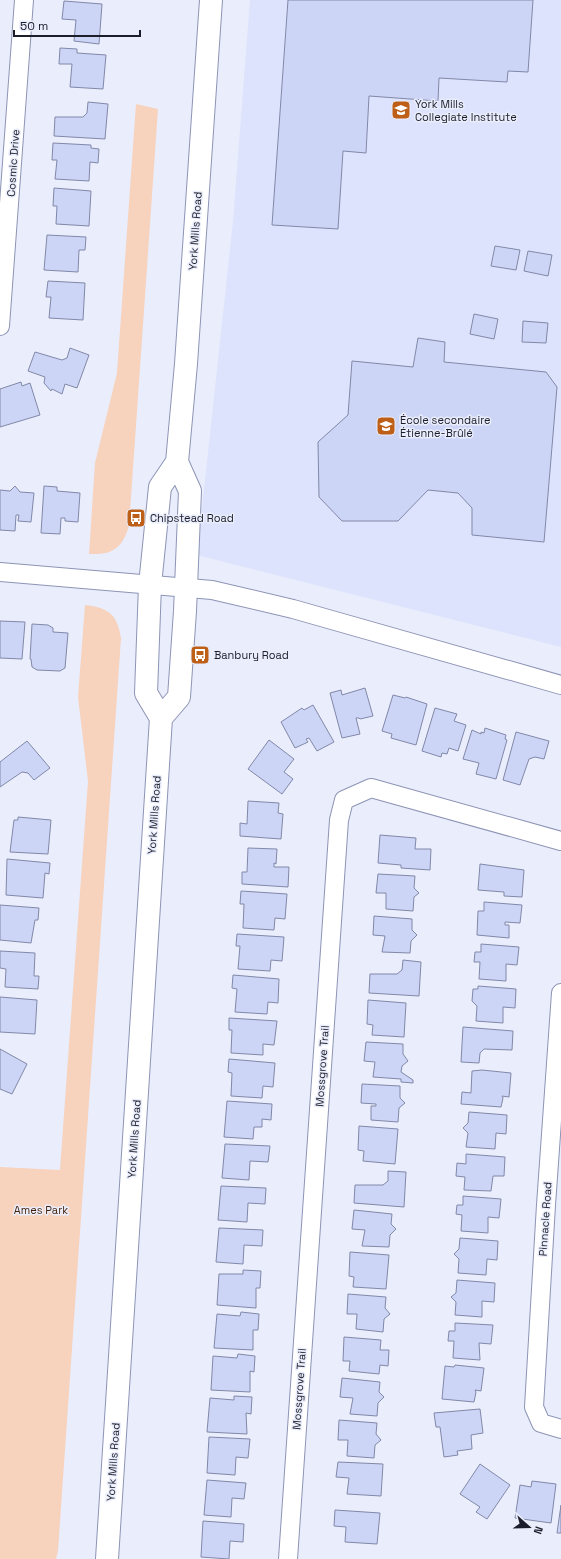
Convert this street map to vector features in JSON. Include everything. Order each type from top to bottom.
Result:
[{"type":"main road","name":"York Mills Road","points":[[107,1559],[161,718],[146,693],[150,585],[160,488],[177,462],[186,364],[211,0]]},
{"type":"main road","name":"York Mills Road","points":[[161,718],[179,696],[187,587],[190,491],[177,462]]},
{"type":"street","name":"Cosmic Drive","points":[[0,326],[24,0]]},
{"type":"street","points":[[0,572],[212,590],[293,609],[561,685]]},
{"type":"street","name":"Mossgrove Trail","points":[[288,1559],[338,820],[344,800],[371,788],[561,840]]},
{"type":"street","name":"Pinnacle Road","points":[[561,993],[553,1205],[534,1407],[541,1423],[561,1429]]},
{"type":"shaded area","points":[[250,0],[561,0],[561,647],[197,555],[233,221]]},
{"type":"green space","points":[[136,104],[158,109],[129,526],[123,540],[115,549],[110,552],[89,554],[95,463],[117,373]]},
{"type":"green space","name":"Ames Park","points":[[85,605],[106,610],[117,623],[121,638],[58,1551],[56,1559],[0,1559],[0,1167],[60,1170],[88,781],[78,697]]},
{"type":"building","name":"York Mills Collegiate Institute","points":[[288,0],[533,0],[528,72],[508,71],[507,82],[439,78],[438,101],[369,96],[366,153],[343,151],[338,229],[272,225]]},
{"type":"building","points":[[64,1],[102,4],[99,44],[74,41],[76,20],[62,19]]},
{"type":"building","points":[[60,48],[77,49],[77,53],[106,55],[103,89],[70,87],[72,64],[59,64]]},
{"type":"building","points":[[88,102],[108,104],[105,139],[54,136],[55,117],[83,117],[87,113]]},
{"type":"building","points":[[53,143],[91,145],[91,148],[99,149],[98,163],[90,162],[89,181],[55,179],[57,160],[52,160]]},
{"type":"building","points":[[54,188],[91,191],[89,226],[56,224],[57,206],[53,206]]},
{"type":"building","points":[[47,235],[86,237],[85,250],[79,250],[78,272],[44,270]]},
{"type":"building","points":[[495,246],[520,250],[516,270],[491,266]]},
{"type":"building","points":[[528,251],[552,255],[548,276],[524,271]]},
{"type":"building","points":[[48,281],[85,283],[83,320],[49,318],[51,297],[46,297]]},
{"type":"building","points":[[474,314],[498,319],[494,339],[470,334]]},
{"type":"building","points":[[523,321],[548,323],[546,343],[522,342]]},
{"type":"building","points":[[418,338],[445,342],[444,362],[546,372],[557,387],[544,542],[472,535],[472,508],[458,493],[428,490],[398,521],[342,521],[319,497],[318,442],[348,415],[352,361],[413,367]]},
{"type":"building","points":[[70,348],[89,355],[77,388],[65,384],[62,394],[52,389],[51,391],[44,383],[45,377],[28,371],[35,352],[62,360],[67,358]]},
{"type":"building","points":[[21,382],[22,386],[30,383],[40,415],[0,427],[0,389]]},
{"type":"building","points":[[15,486],[20,492],[34,493],[31,522],[18,521],[19,515],[16,515],[15,531],[0,530],[0,490],[10,491]]},
{"type":"building","points":[[44,486],[57,487],[57,491],[80,493],[78,522],[65,521],[65,518],[61,518],[60,534],[41,533]]},
{"type":"building","points":[[0,621],[25,622],[22,659],[0,658]]},
{"type":"building","points":[[32,624],[48,625],[53,628],[53,632],[68,633],[65,668],[60,671],[37,670],[32,667],[30,659]]},
{"type":"building","points":[[365,688],[373,716],[360,719],[356,718],[360,734],[342,738],[330,693],[341,690],[342,695]]},
{"type":"building","points":[[393,695],[406,697],[427,704],[416,745],[391,738],[392,734],[382,731]]},
{"type":"building","points":[[313,705],[334,742],[317,751],[309,738],[306,739],[308,742],[295,748],[281,722],[302,708],[304,710]]},
{"type":"building","points":[[435,708],[457,714],[454,721],[466,725],[458,751],[449,748],[447,754],[442,753],[441,757],[422,751]]},
{"type":"building","points":[[485,728],[506,735],[505,739],[507,740],[496,779],[476,774],[479,763],[463,759],[472,730],[481,734],[481,732],[484,733]]},
{"type":"building","points":[[516,732],[549,741],[544,759],[535,757],[529,759],[520,785],[503,780]]},
{"type":"building","points":[[269,740],[294,759],[284,772],[293,779],[282,794],[248,769]]},
{"type":"building","points":[[27,741],[50,768],[34,780],[28,773],[22,772],[0,787],[0,762]]},
{"type":"building","points":[[248,801],[279,803],[278,813],[283,814],[281,839],[240,836],[240,823],[247,824]]},
{"type":"building","points":[[18,817],[51,820],[48,854],[10,852],[14,820],[18,820]]},
{"type":"building","points":[[380,835],[416,838],[415,849],[431,849],[430,870],[401,868],[401,865],[378,863]]},
{"type":"building","points":[[248,848],[277,849],[276,864],[274,863],[274,867],[289,867],[288,887],[242,884],[242,872],[247,872]]},
{"type":"building","points":[[7,859],[50,863],[49,874],[45,873],[43,898],[6,895]]},
{"type":"building","points":[[480,864],[524,870],[522,897],[504,896],[504,892],[478,890]]},
{"type":"building","points":[[378,874],[415,876],[414,888],[419,893],[414,897],[413,911],[386,909],[386,893],[376,893]]},
{"type":"building","points":[[241,891],[287,894],[285,919],[275,918],[274,930],[243,928],[244,904],[240,904]]},
{"type":"building","points":[[484,902],[522,905],[520,923],[505,922],[505,925],[509,925],[509,938],[477,935],[478,911],[484,911]]},
{"type":"building","points":[[0,905],[39,908],[38,920],[35,920],[31,943],[0,940]]},
{"type":"building","points":[[374,916],[412,919],[412,930],[417,935],[411,941],[410,953],[382,952],[385,936],[373,935]]},
{"type":"building","points":[[237,934],[284,937],[282,961],[271,960],[270,971],[238,969],[240,946],[236,946]]},
{"type":"building","points":[[481,944],[519,947],[517,965],[506,964],[506,981],[479,979],[480,962],[474,962],[475,952],[481,952]]},
{"type":"building","points":[[0,951],[35,953],[34,976],[39,976],[38,989],[5,987],[6,969],[0,968]]},
{"type":"building","points":[[403,960],[421,962],[419,996],[369,993],[370,974],[397,974],[402,970]]},
{"type":"building","points":[[233,975],[279,979],[278,1003],[268,1002],[267,1014],[235,1012],[237,989],[232,988]]},
{"type":"building","points":[[478,986],[516,989],[515,1008],[503,1007],[503,1023],[476,1021],[477,1006],[472,1001],[473,989],[478,989]]},
{"type":"building","points":[[0,997],[37,1000],[35,1034],[0,1032]]},
{"type":"building","points":[[368,1000],[406,1003],[404,1037],[372,1035],[373,1025],[367,1024]]},
{"type":"building","points":[[229,1018],[277,1021],[274,1045],[263,1044],[263,1055],[231,1053],[232,1030],[229,1030]]},
{"type":"building","points":[[463,1027],[513,1031],[512,1050],[484,1049],[480,1053],[479,1063],[461,1062]]},
{"type":"building","points":[[366,1042],[403,1044],[403,1054],[408,1061],[402,1066],[401,1072],[413,1080],[413,1083],[401,1082],[401,1079],[373,1077],[375,1062],[364,1061]]},
{"type":"building","points":[[0,1049],[27,1064],[12,1094],[0,1089]]},
{"type":"building","points":[[229,1059],[275,1063],[273,1087],[263,1086],[262,1098],[231,1096],[232,1073],[228,1072]]},
{"type":"building","points":[[482,1070],[511,1073],[509,1097],[502,1096],[501,1107],[461,1104],[462,1092],[471,1093],[472,1071]]},
{"type":"building","points":[[362,1084],[400,1086],[400,1098],[405,1103],[399,1108],[398,1122],[371,1120],[371,1106],[376,1106],[376,1104],[361,1103]]},
{"type":"building","points":[[227,1101],[272,1104],[271,1120],[262,1119],[262,1127],[254,1127],[253,1139],[224,1137]]},
{"type":"building","points":[[469,1112],[507,1115],[506,1134],[496,1133],[495,1149],[466,1147],[468,1133],[463,1128],[468,1123]]},
{"type":"building","points":[[359,1126],[398,1129],[395,1164],[363,1161],[364,1151],[358,1150]]},
{"type":"building","points":[[225,1144],[270,1146],[268,1162],[250,1161],[249,1180],[222,1178]]},
{"type":"building","points":[[466,1154],[505,1157],[504,1176],[493,1176],[491,1191],[464,1190],[465,1177],[456,1176],[457,1163],[466,1164]]},
{"type":"building","points":[[388,1171],[406,1172],[404,1207],[354,1203],[355,1185],[383,1185],[388,1181]]},
{"type":"building","points":[[221,1186],[266,1188],[265,1204],[248,1203],[247,1222],[218,1220]]},
{"type":"building","points":[[463,1196],[501,1199],[499,1218],[488,1217],[488,1233],[461,1231],[462,1215],[456,1214],[457,1205],[463,1205]]},
{"type":"building","points":[[354,1210],[392,1214],[391,1224],[396,1229],[390,1235],[389,1247],[362,1246],[365,1230],[352,1229]]},
{"type":"building","points":[[219,1228],[263,1230],[262,1246],[244,1245],[243,1264],[216,1262]]},
{"type":"building","points":[[460,1238],[498,1241],[497,1260],[487,1259],[486,1275],[458,1273],[459,1259],[454,1254],[459,1249]]},
{"type":"building","points":[[350,1252],[389,1255],[386,1289],[353,1287],[354,1277],[349,1276]]},
{"type":"building","points":[[243,1270],[261,1271],[260,1288],[256,1288],[256,1308],[217,1305],[219,1274],[243,1274]]},
{"type":"building","points":[[457,1280],[495,1283],[494,1302],[482,1301],[482,1317],[455,1315],[456,1302],[451,1297],[456,1293]]},
{"type":"building","points":[[348,1294],[386,1297],[385,1308],[390,1314],[384,1319],[383,1332],[356,1329],[357,1314],[347,1314]]},
{"type":"building","points":[[241,1312],[259,1314],[258,1330],[253,1330],[253,1350],[214,1348],[217,1314],[240,1316]]},
{"type":"building","points":[[455,1323],[493,1325],[491,1344],[479,1343],[480,1360],[453,1358],[454,1341],[448,1341],[449,1331],[455,1331]]},
{"type":"building","points":[[344,1337],[381,1340],[380,1350],[389,1350],[388,1366],[380,1365],[379,1374],[349,1371],[350,1361],[343,1361]]},
{"type":"building","points":[[238,1354],[255,1356],[254,1372],[250,1371],[250,1392],[211,1390],[213,1356],[237,1358]]},
{"type":"building","points":[[455,1365],[484,1368],[481,1391],[475,1390],[474,1402],[442,1399],[445,1366],[454,1367]]},
{"type":"building","points":[[342,1378],[380,1382],[379,1392],[384,1397],[378,1403],[377,1416],[350,1414],[353,1398],[340,1397]]},
{"type":"building","points":[[234,1396],[252,1397],[251,1414],[246,1413],[247,1434],[207,1432],[210,1398],[234,1400]]},
{"type":"building","points":[[480,1409],[483,1433],[471,1435],[472,1449],[457,1451],[458,1455],[444,1457],[440,1427],[436,1427],[434,1413]]},
{"type":"building","points":[[339,1420],[377,1423],[376,1434],[381,1440],[375,1445],[374,1458],[347,1456],[348,1440],[338,1440]]},
{"type":"building","points":[[209,1437],[250,1439],[248,1458],[236,1457],[235,1475],[207,1473]]},
{"type":"building","points":[[338,1462],[383,1464],[381,1496],[347,1494],[349,1478],[336,1477]]},
{"type":"building","points":[[480,1464],[510,1485],[487,1519],[476,1512],[480,1507],[460,1494]]},
{"type":"building","points":[[207,1480],[246,1483],[244,1499],[232,1498],[231,1517],[204,1515]]},
{"type":"building","points":[[532,1481],[556,1484],[551,1523],[515,1518],[520,1485],[531,1487]]},
{"type":"building","points":[[561,1505],[561,1533],[557,1533]]},
{"type":"building","points":[[335,1510],[380,1513],[377,1544],[345,1542],[346,1527],[334,1526]]},
{"type":"building","points":[[203,1521],[244,1524],[243,1542],[230,1541],[229,1559],[201,1557]]},
{"type":"place","name":"York Mills Collegiate Institute","points":[[401,110]]},
{"type":"place","name":"École secondaire Étienne-Brûlé","points":[[386,426]]},
{"type":"place","name":"Chipstead Road","points":[[136,518]]},
{"type":"place","name":"Banbury Road","points":[[200,655]]}]
